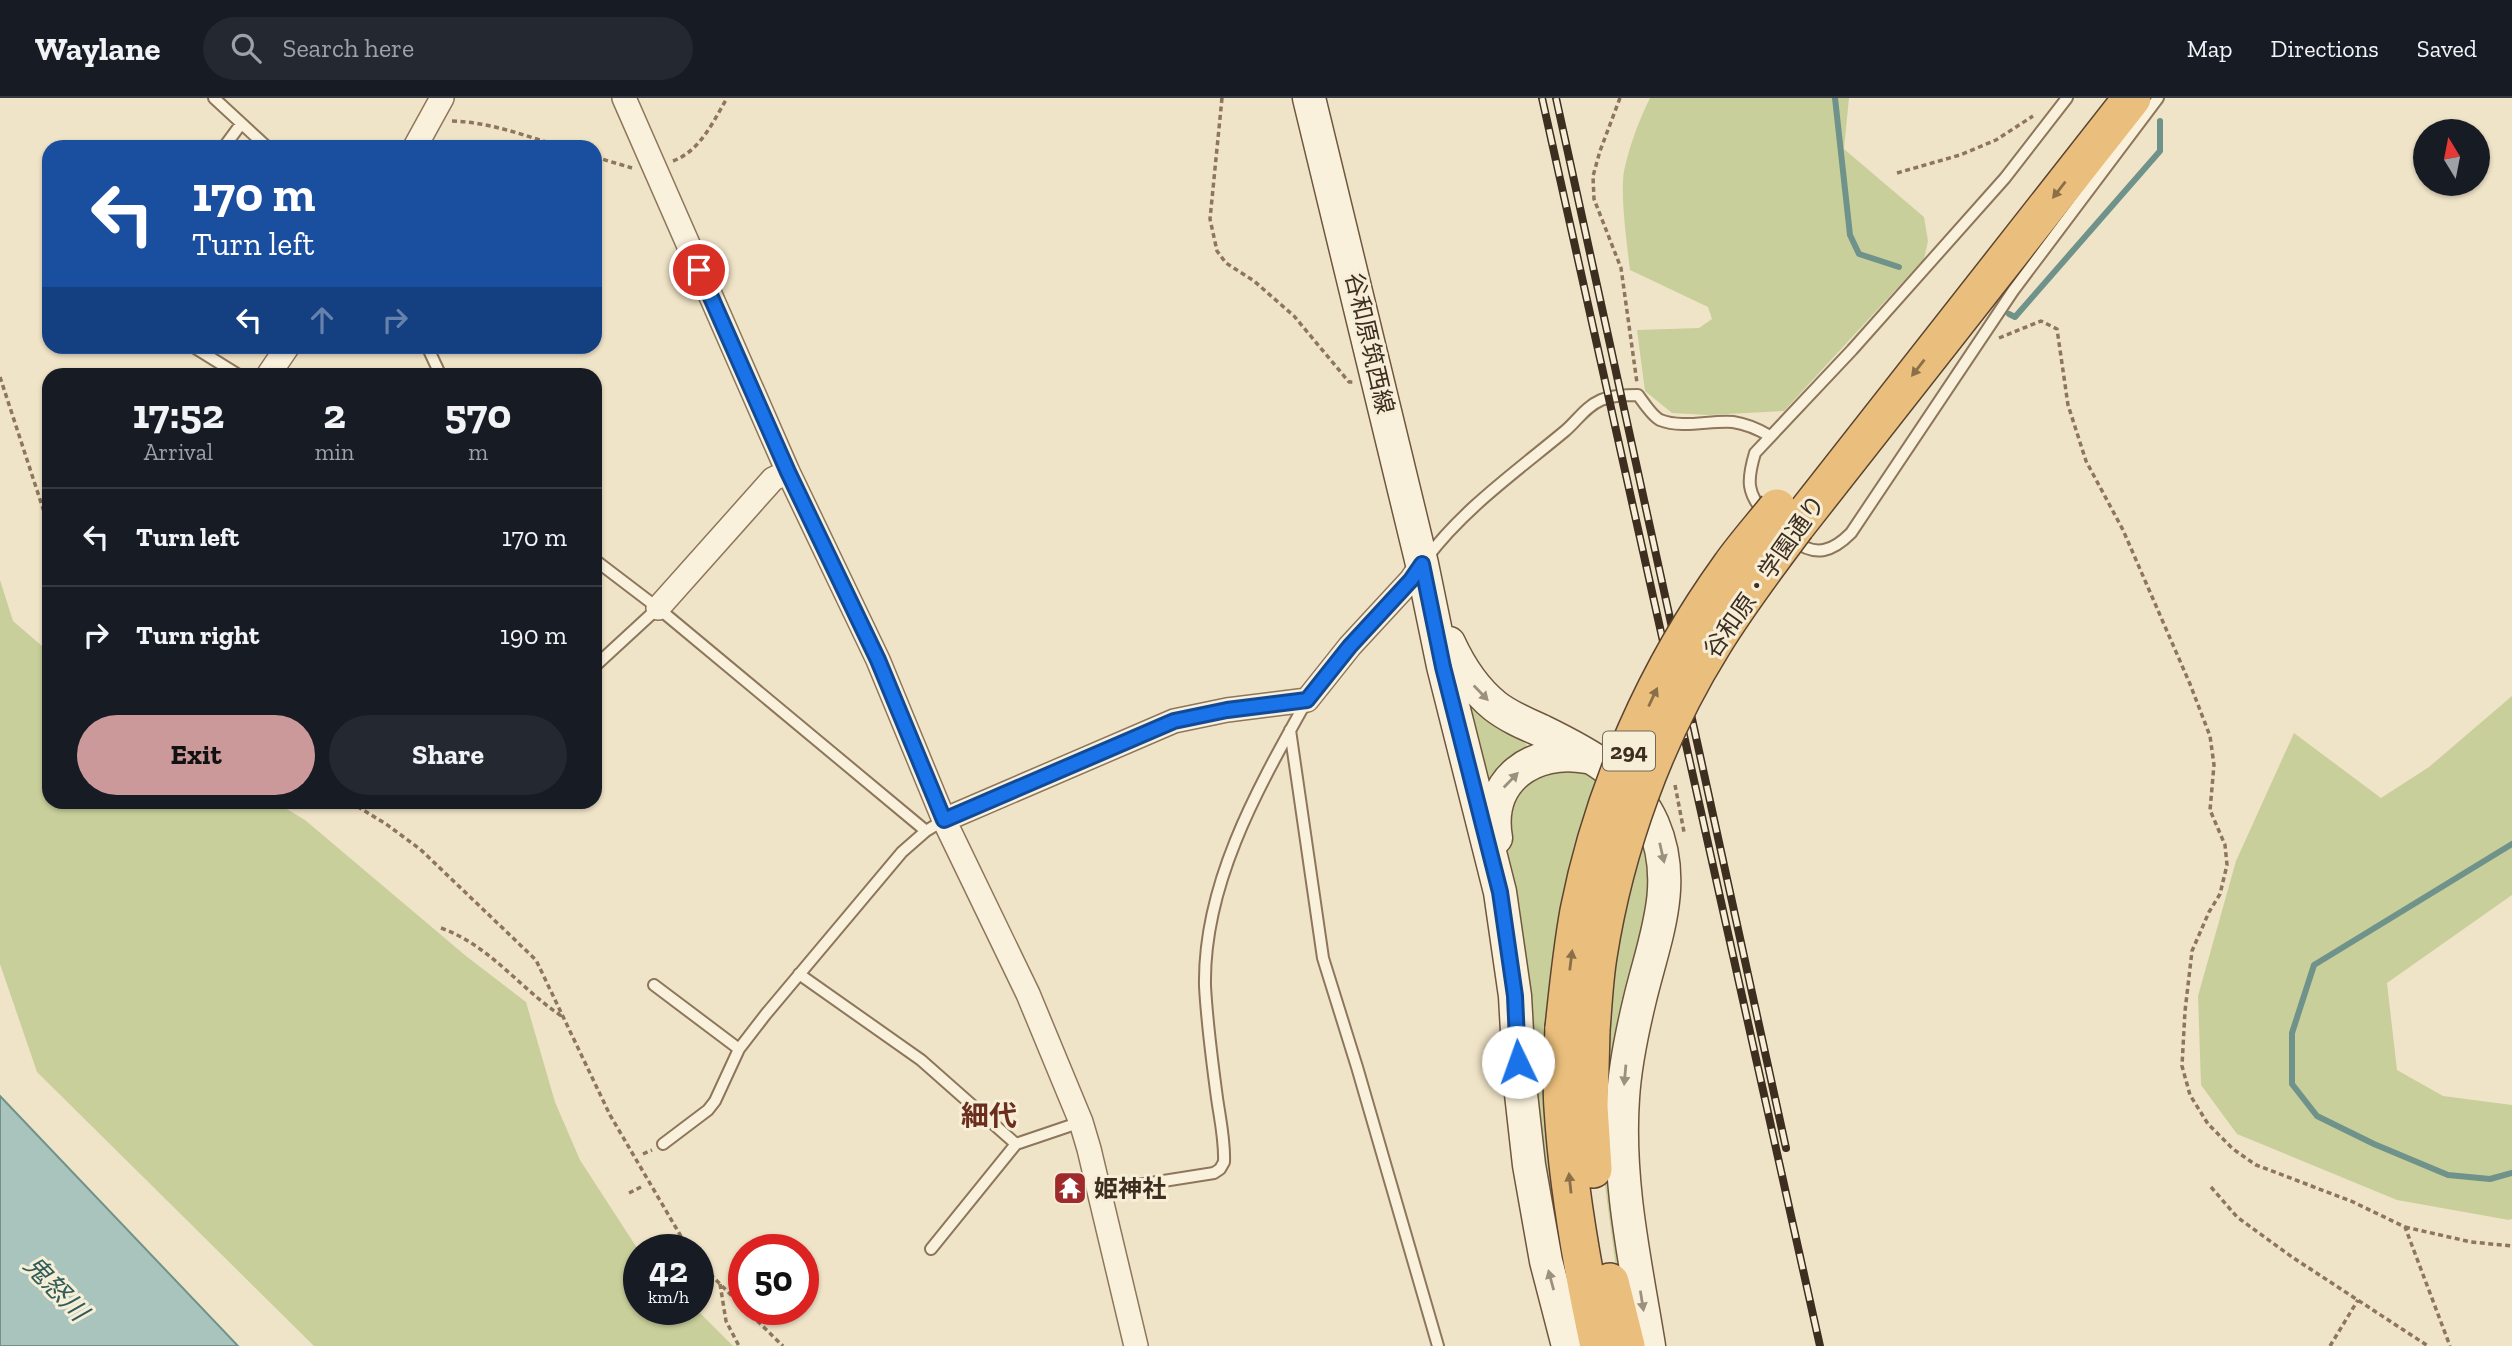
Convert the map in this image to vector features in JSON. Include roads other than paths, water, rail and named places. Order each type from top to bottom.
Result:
[{"type":"highway","name":"谷和原・学園通り","points":[[1599,1346],[1581,1263],[1568,1172],[1563,1105],[1577,1029],[1598,956],[1607,909],[1629,826],[1650,770],[1670,724],[1786,517],[2100,98]]},
{"type":"highway","name":"谷和原・学園通り","points":[[1786,517],[2132,98]]},
{"type":"highway","name":"谷和原・学園通り","points":[[1577,1029],[1589,1107],[1592,1166],[1608,1275],[1626,1346]]},
{"type":"main road","name":"谷和原筑西線","points":[[1309,98],[1425,577]]},
{"type":"main road","points":[[1425,577],[1455,657],[1470,682],[1510,716],[1604,764],[1634,791],[1652,822],[1660,844],[1666,872],[1662,915],[1626,1064],[1623,1101],[1625,1190],[1649,1346]]},
{"type":"main road","points":[[1425,577],[1443,667],[1500,892],[1515,996],[1520,1085],[1529,1165],[1546,1261],[1568,1346]]},
{"type":"main road","points":[[1500,892],[1500,861],[1494,812],[1503,788],[1523,768],[1540,759],[1573,755],[1592,758]]},
{"type":"street","points":[[419,140],[442,98]]},
{"type":"street","points":[[624,98],[788,472],[878,660],[935,825],[1028,994],[1081,1122],[1136,1346]]},
{"type":"street","points":[[657,608],[773,479],[788,472]]},
{"type":"street","points":[[935,825],[1174,721],[1227,710],[1307,700],[1350,646],[1411,580],[1425,577]]},
{"type":"lane","points":[[214,98],[259,140]]},
{"type":"lane","points":[[2067,98],[2005,178],[1852,351],[1755,453],[1749,475],[1750,490],[1756,504],[1777,527],[1801,546],[1810,550],[1824,550],[1838,546],[1851,533],[2013,291],[2158,98]]},
{"type":"lane","points":[[229,140],[242,124]]},
{"type":"lane","points":[[205,354],[227,368]]},
{"type":"lane","points":[[1425,577],[1451,530],[1496,487],[1569,428],[1583,412],[1609,397],[1638,395],[1658,419],[1685,424],[1732,422],[1754,427],[1770,436]]},
{"type":"lane","points":[[602,565],[935,825],[902,852],[739,1049],[715,1101],[708,1110],[663,1144]]},
{"type":"lane","points":[[602,659],[657,608]]},
{"type":"lane","points":[[1100,1191],[1214,1173],[1224,1162],[1207,1009],[1206,953],[1209,924],[1238,838],[1307,700]]},
{"type":"lane","points":[[1290,730],[1323,958],[1438,1346]]},
{"type":"lane","points":[[799,974],[921,1060],[1016,1144]]},
{"type":"lane","points":[[654,985],[739,1049]]},
{"type":"lane","points":[[931,1248],[1016,1144],[1081,1122]]},
{"type":"water","name":"鬼怒川","points":[[0,1096],[238,1346],[0,1346]]},
{"type":"waterway","points":[[1835,98],[1850,235],[1859,254],[1899,267]]},
{"type":"waterway","points":[[2009,314],[2015,317],[2160,151],[2160,121]]},
{"type":"waterway","points":[[2512,844],[2314,965],[2292,1033],[2292,1084],[2317,1116],[2374,1144],[2448,1175],[2490,1179],[2512,1173]]},
{"type":"railway","points":[[1542,98],[1820,1346]]},
{"type":"railway","points":[[1556,98],[1786,1148]]},
{"type":"place","name":"姫神社","points":[[1070,1188]]},
{"type":"district","name":"細代","points":[[989,1115]]}]
